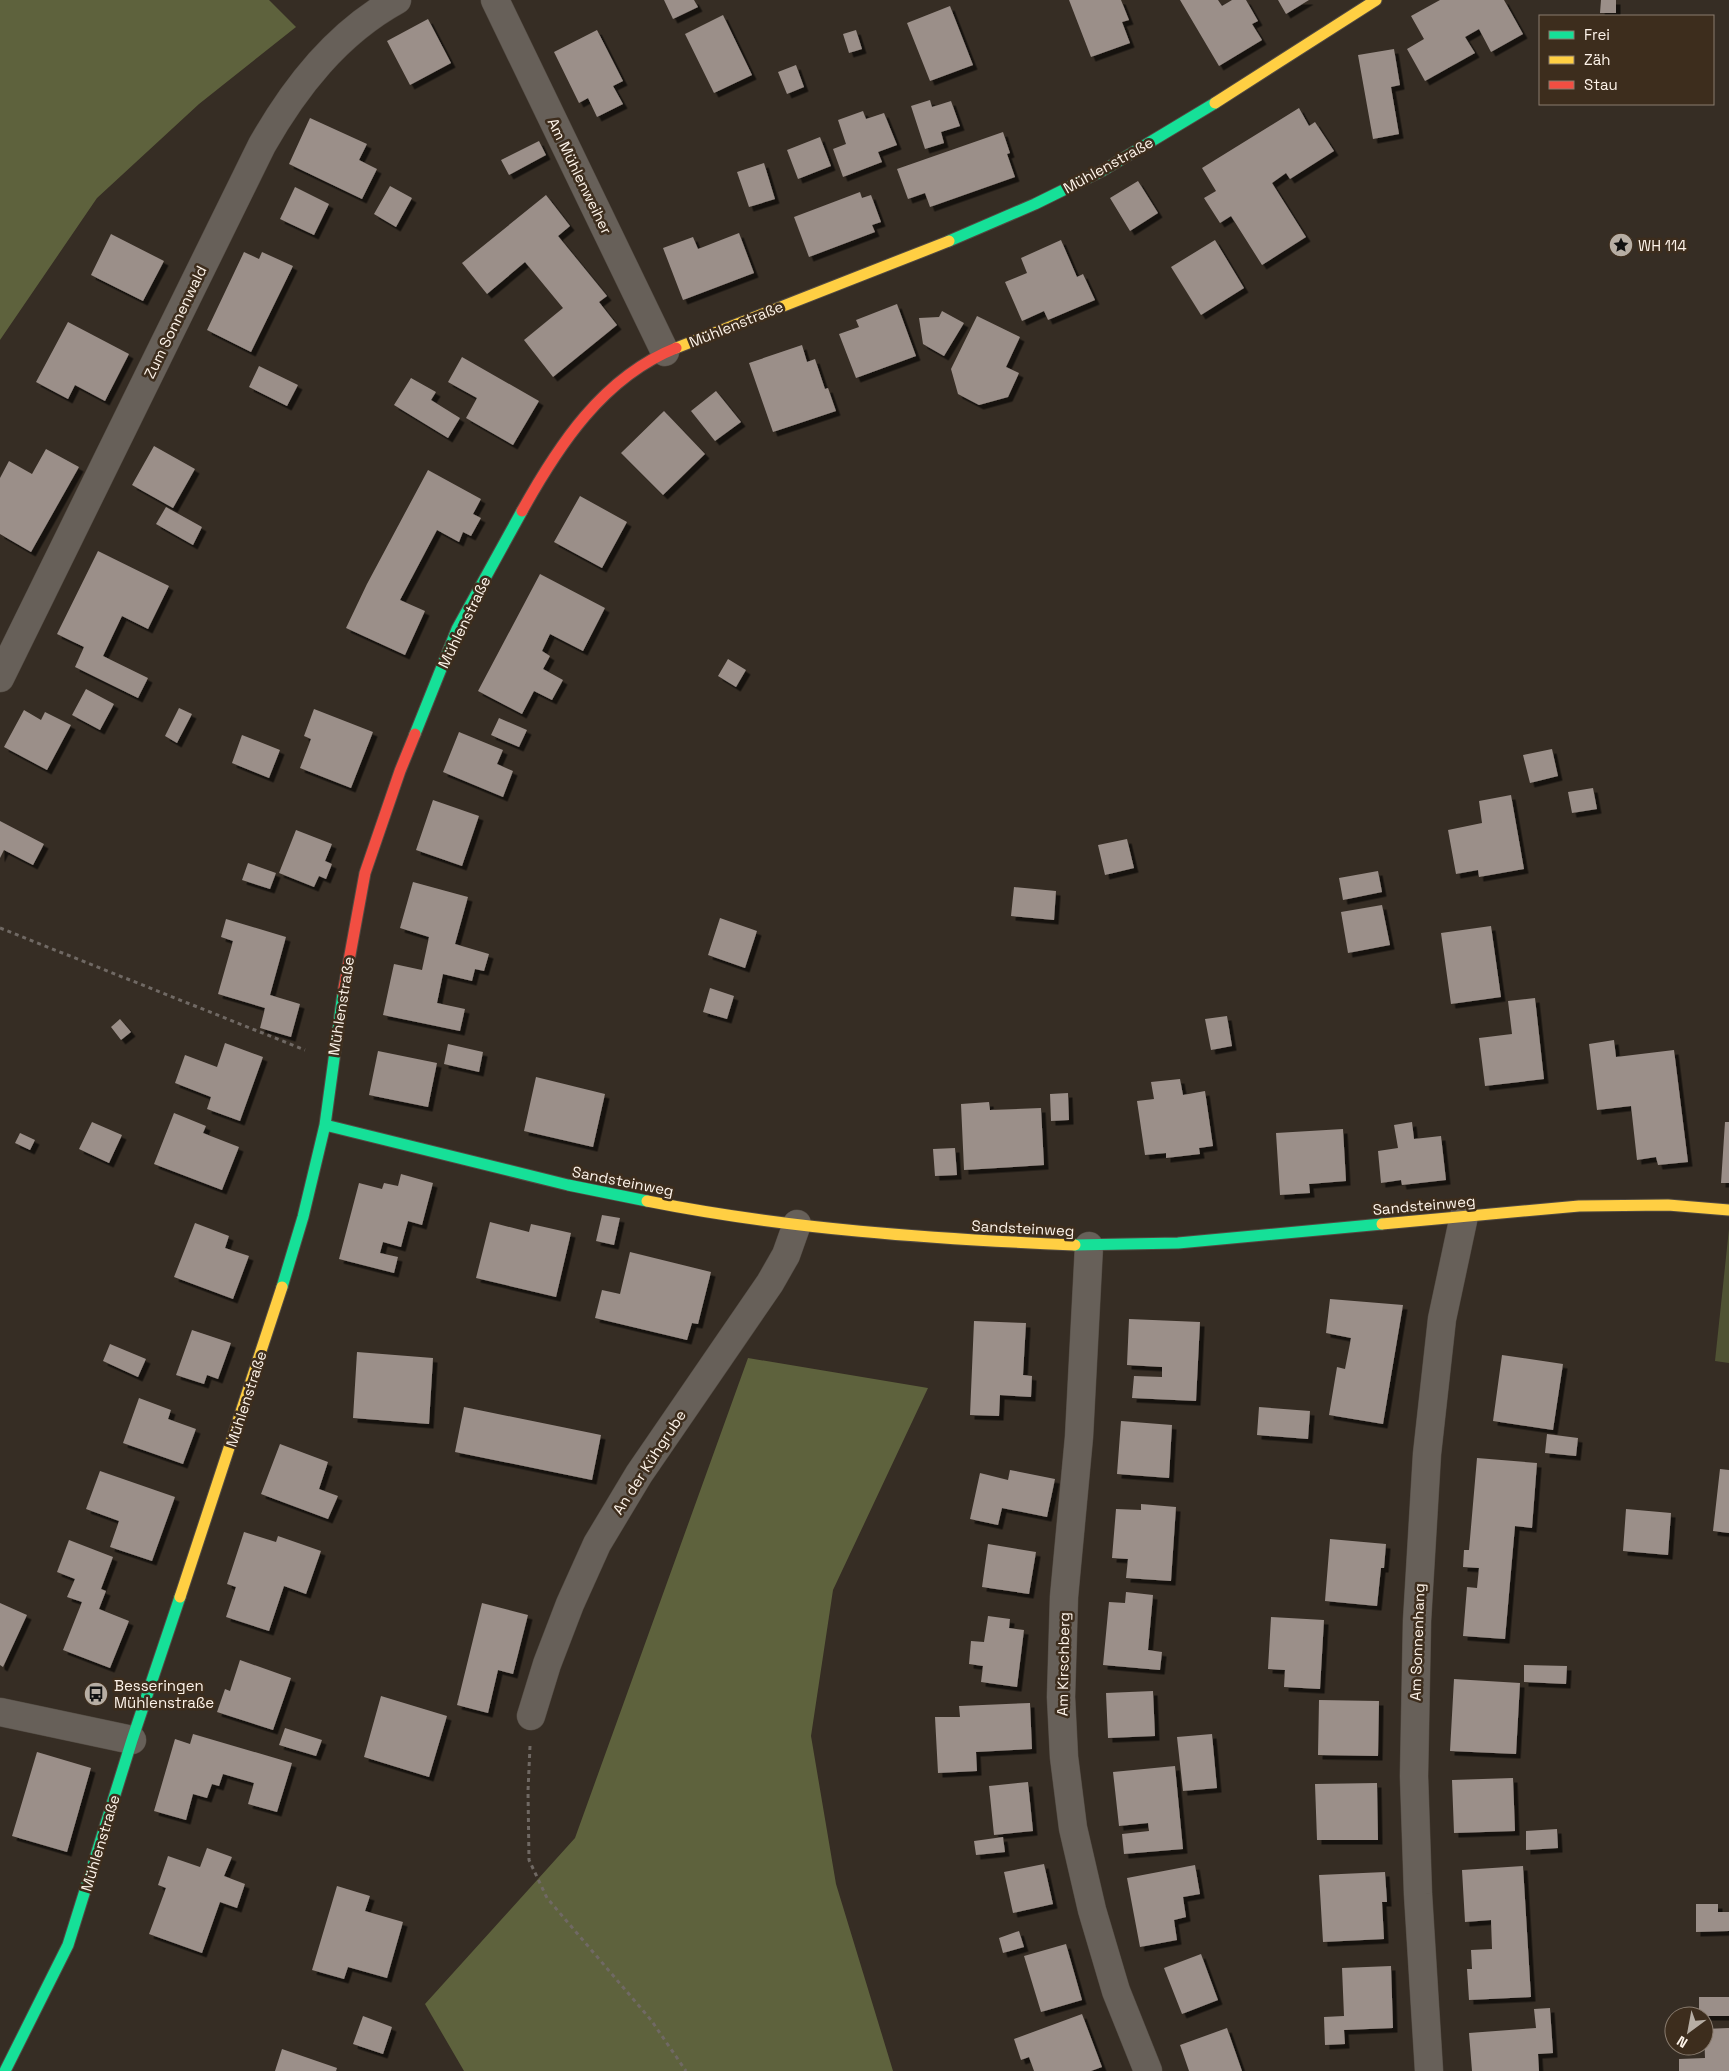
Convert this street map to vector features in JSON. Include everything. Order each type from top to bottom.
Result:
[{"type":"street","name":"Zum Sonnenwald","points":[[0,678],[262,145],[283,108],[330,51],[355,28],[397,0]]},
{"type":"street","name":"Am Mühlenweiher","points":[[496,0],[665,352]]},
{"type":"street","name":"Mühlenstraße","points":[[5,2071],[28,2030],[68,1945],[132,1740],[274,1314],[303,1216],[324,1125],[344,982],[366,873],[400,771],[457,629],[535,487],[565,440],[594,405],[629,374],[665,352],[761,313],[932,249],[1035,204],[1102,171],[1225,97],[1376,0]]},
{"type":"street","name":"Sandsteinweg","points":[[324,1125],[568,1185],[709,1213],[797,1224],[974,1241],[1089,1246],[1178,1243],[1579,1206],[1668,1204],[1729,1210]]},
{"type":"street","name":"Am Sonnenhang","points":[[1429,2071],[1418,1894],[1414,1786],[1417,1621],[1427,1454],[1442,1319],[1464,1216]]},
{"type":"street","name":"An der Kühgrube","points":[[531,1716],[546,1664],[597,1544],[639,1474],[770,1283],[786,1255],[797,1224]]},
{"type":"street","name":"Am Kirschberg","points":[[1089,1246],[1079,1437],[1064,1597],[1061,1697],[1064,1757],[1073,1828],[1092,1910],[1116,1991],[1148,2071]]},
{"type":"street","points":[[0,1712],[132,1740]]},
{"type":"path","points":[[0,928],[333,1061]]},
{"type":"path","points":[[531,1716],[528,1791],[529,1860],[547,1898],[651,2020],[686,2071]]},
{"type":"green space","points":[[0,0],[269,0],[296,27],[199,104],[97,198],[0,340]]},
{"type":"green space","points":[[1729,1229],[1729,1363],[1715,1361]]},
{"type":"green space","points":[[748,1358],[928,1388],[833,1590],[811,1736],[836,1884],[893,2071],[464,2071],[425,2004],[575,1838]]},
{"type":"building","points":[[664,0],[694,0],[698,7],[673,19]]},
{"type":"building","points":[[1069,0],[1121,0],[1129,20],[1122,22],[1130,43],[1091,57]]},
{"type":"building","points":[[1180,0],[1218,0],[1222,6],[1232,0],[1246,0],[1258,21],[1252,24],[1262,40],[1219,66]]},
{"type":"building","points":[[1278,0],[1309,0],[1286,14]]},
{"type":"building","points":[[1440,0],[1504,0],[1523,34],[1491,52],[1479,29],[1465,37],[1475,53],[1425,81],[1407,49],[1424,39],[1411,16]]},
{"type":"building","points":[[1601,0],[1616,0],[1616,13],[1600,13]]},
{"type":"building","points":[[950,6],[973,65],[930,81],[907,23]]},
{"type":"building","points":[[723,15],[752,75],[714,93],[685,34]]},
{"type":"building","points":[[428,19],[451,63],[410,85],[387,41]]},
{"type":"building","points":[[597,30],[623,81],[613,86],[623,104],[597,117],[588,98],[579,103],[554,52]]},
{"type":"building","points":[[856,30],[862,49],[849,53],[843,34]]},
{"type":"building","points":[[1394,49],[1400,85],[1391,87],[1399,134],[1373,139],[1358,55]]},
{"type":"building","points":[[796,65],[804,87],[787,94],[778,72]]},
{"type":"building","points":[[930,100],[932,107],[951,101],[960,126],[941,132],[944,143],[925,149],[911,106]]},
{"type":"building","points":[[1299,108],[1309,126],[1315,122],[1334,151],[1290,179],[1286,173],[1272,183],[1306,237],[1262,265],[1231,216],[1220,223],[1204,198],[1216,191],[1202,168]]},
{"type":"building","points":[[863,111],[866,119],[884,113],[897,145],[878,152],[882,162],[843,177],[833,149],[846,144],[838,120]]},
{"type":"building","points":[[310,118],[367,144],[359,160],[377,169],[362,199],[289,164]]},
{"type":"building","points":[[1003,132],[1010,153],[1007,154],[1015,177],[930,207],[925,193],[908,199],[897,169]]},
{"type":"building","points":[[820,137],[831,166],[798,179],[787,150]]},
{"type":"building","points":[[539,141],[546,155],[509,175],[501,160]]},
{"type":"building","points":[[764,163],[775,199],[749,207],[737,172]]},
{"type":"building","points":[[1138,181],[1158,213],[1130,231],[1110,198]]},
{"type":"building","points":[[390,186],[412,198],[396,227],[374,214]]},
{"type":"building","points":[[295,187],[329,204],[314,235],[280,219]]},
{"type":"building","points":[[860,192],[862,198],[871,195],[881,222],[872,225],[875,232],[809,257],[794,217]]},
{"type":"building","points":[[546,195],[570,226],[558,236],[607,296],[599,302],[617,325],[553,377],[524,340],[563,308],[525,262],[487,294],[462,263]]},
{"type":"building","points":[[739,233],[754,273],[683,300],[663,248],[693,237],[698,249]]},
{"type":"building","points":[[111,234],[164,261],[143,301],[91,275]]},
{"type":"building","points":[[1061,240],[1077,277],[1083,274],[1095,300],[1048,320],[1044,311],[1022,321],[1005,282],[1027,273],[1021,258]]},
{"type":"building","points":[[1215,240],[1244,288],[1201,315],[1171,267]]},
{"type":"building","points":[[244,252],[259,259],[262,252],[293,266],[251,352],[207,330]]},
{"type":"building","points":[[897,304],[916,356],[856,378],[839,334],[859,327],[856,320]]},
{"type":"building","points":[[942,311],[964,323],[944,356],[923,344],[919,318],[939,317]]},
{"type":"building","points":[[977,316],[1020,337],[1006,367],[1019,373],[1008,397],[979,405],[958,394],[951,369]]},
{"type":"building","points":[[68,322],[129,354],[105,401],[75,385],[68,399],[36,382]]},
{"type":"building","points":[[802,345],[807,362],[815,359],[825,389],[828,388],[836,411],[773,432],[749,363]]},
{"type":"building","points":[[462,357],[539,401],[513,445],[466,418],[477,398],[448,382]]},
{"type":"building","points":[[259,366],[298,385],[287,406],[249,387]]},
{"type":"building","points":[[411,378],[436,392],[431,400],[460,418],[448,438],[394,405]]},
{"type":"building","points":[[716,391],[741,422],[715,441],[691,411]]},
{"type":"building","points":[[664,411],[705,454],[663,495],[621,453]]},
{"type":"building","points":[[154,446],[195,469],[173,508],[132,485]]},
{"type":"building","points":[[46,449],[79,467],[31,552],[0,534],[0,478],[9,461],[32,474]]},
{"type":"building","points":[[428,470],[481,499],[473,514],[481,518],[471,536],[463,532],[459,542],[437,530],[400,600],[425,611],[405,655],[346,628],[367,584]]},
{"type":"building","points":[[580,496],[627,522],[602,568],[554,542]]},
{"type":"building","points":[[166,507],[202,527],[193,545],[156,524]]},
{"type":"building","points":[[98,551],[169,586],[148,629],[122,616],[103,656],[148,678],[138,698],[75,667],[84,647],[57,634]]},
{"type":"building","points":[[540,574],[605,608],[583,651],[550,634],[542,651],[550,656],[543,669],[563,680],[552,700],[534,691],[522,714],[478,691]]},
{"type":"building","points":[[728,659],[746,670],[736,687],[718,676]]},
{"type":"building","points":[[86,689],[114,704],[100,730],[72,715]]},
{"type":"building","points":[[179,708],[192,714],[177,743],[165,736]]},
{"type":"building","points":[[314,709],[373,732],[351,788],[300,768],[311,739],[304,736]]},
{"type":"building","points":[[24,710],[41,720],[45,712],[71,725],[47,770],[4,747]]},
{"type":"building","points":[[499,718],[527,730],[519,747],[491,735]]},
{"type":"building","points":[[459,732],[503,750],[497,764],[513,771],[503,797],[443,772]]},
{"type":"building","points":[[242,735],[280,750],[269,778],[232,763]]},
{"type":"building","points":[[1552,749],[1558,776],[1530,783],[1523,755]]},
{"type":"building","points":[[1593,788],[1597,809],[1572,813],[1568,792]]},
{"type":"building","points":[[1511,795],[1524,869],[1479,877],[1478,870],[1456,874],[1448,830],[1482,823],[1479,801]]},
{"type":"building","points":[[433,800],[479,816],[462,866],[416,850]]},
{"type":"building","points":[[0,821],[44,844],[33,865],[4,850],[0,858]]},
{"type":"building","points":[[296,830],[332,844],[325,861],[332,864],[326,879],[319,876],[314,887],[279,873]]},
{"type":"building","points":[[1127,839],[1134,868],[1105,875],[1098,845]]},
{"type":"building","points":[[248,863],[276,873],[270,889],[242,880]]},
{"type":"building","points":[[1378,871],[1382,892],[1343,900],[1339,878]]},
{"type":"building","points":[[413,882],[468,897],[455,944],[489,954],[484,971],[475,969],[472,981],[443,974],[437,1003],[465,1009],[460,1031],[383,1015],[394,964],[422,970],[429,937],[400,928]]},
{"type":"building","points":[[1014,887],[1056,891],[1054,920],[1011,916]]},
{"type":"building","points":[[1382,905],[1390,945],[1348,953],[1341,912]]},
{"type":"building","points":[[720,918],[757,931],[745,968],[708,955]]},
{"type":"building","points":[[226,919],[286,937],[270,995],[300,1004],[291,1037],[260,1028],[265,1008],[218,994],[233,941],[221,937]]},
{"type":"building","points":[[1491,926],[1501,997],[1451,1004],[1441,933]]},
{"type":"building","points":[[710,988],[734,996],[727,1019],[703,1012]]},
{"type":"building","points":[[1535,998],[1544,1079],[1485,1086],[1479,1038],[1512,1034],[1508,1001]]},
{"type":"building","points":[[1227,1016],[1232,1046],[1211,1050],[1205,1019]]},
{"type":"building","points":[[120,1019],[131,1032],[121,1040],[111,1027]]},
{"type":"building","points":[[1614,1040],[1616,1057],[1674,1050],[1688,1162],[1658,1165],[1656,1157],[1637,1160],[1631,1106],[1597,1110],[1589,1044]]},
{"type":"building","points":[[225,1043],[263,1057],[240,1121],[207,1109],[211,1097],[175,1083],[185,1055],[217,1067]]},
{"type":"building","points":[[448,1044],[483,1052],[479,1072],[444,1064]]},
{"type":"building","points":[[378,1051],[437,1063],[428,1107],[369,1095]]},
{"type":"building","points":[[536,1077],[605,1094],[593,1147],[524,1131]]},
{"type":"building","points":[[1180,1079],[1183,1095],[1205,1091],[1213,1146],[1199,1148],[1200,1154],[1166,1158],[1166,1153],[1145,1155],[1137,1101],[1154,1099],[1151,1082]]},
{"type":"building","points":[[1068,1093],[1069,1120],[1051,1121],[1050,1094]]},
{"type":"building","points":[[989,1102],[990,1110],[1041,1108],[1044,1165],[964,1170],[961,1104]]},
{"type":"building","points":[[174,1113],[206,1126],[203,1133],[239,1147],[222,1190],[154,1164]]},
{"type":"building","points":[[92,1122],[122,1135],[109,1163],[79,1149]]},
{"type":"building","points":[[1412,1122],[1414,1139],[1441,1136],[1446,1180],[1402,1185],[1401,1180],[1381,1183],[1378,1151],[1398,1148],[1394,1125]]},
{"type":"building","points":[[1725,1122],[1729,1122],[1729,1183],[1721,1183]]},
{"type":"building","points":[[1343,1129],[1346,1181],[1309,1184],[1310,1193],[1280,1195],[1276,1133]]},
{"type":"building","points":[[20,1133],[35,1140],[30,1150],[15,1143]]},
{"type":"building","points":[[955,1148],[957,1175],[935,1176],[933,1149]]},
{"type":"building","points":[[401,1174],[433,1183],[422,1225],[408,1221],[401,1247],[383,1242],[380,1253],[398,1257],[394,1273],[339,1259],[359,1183],[382,1189],[384,1183],[398,1186]]},
{"type":"building","points":[[602,1215],[620,1218],[614,1245],[596,1241]]},
{"type":"building","points":[[490,1222],[529,1232],[531,1224],[571,1233],[556,1297],[476,1278]]},
{"type":"building","points":[[195,1223],[229,1236],[225,1248],[249,1256],[233,1299],[174,1277]]},
{"type":"building","points":[[630,1252],[711,1272],[698,1324],[692,1323],[687,1340],[595,1318],[602,1290],[620,1294]]},
{"type":"building","points":[[1330,1299],[1403,1305],[1383,1424],[1329,1415],[1337,1367],[1345,1369],[1351,1338],[1326,1333]]},
{"type":"building","points":[[1129,1319],[1200,1322],[1196,1401],[1132,1398],[1134,1376],[1162,1377],[1162,1367],[1127,1365]]},
{"type":"building","points":[[974,1321],[1026,1323],[1023,1375],[1032,1376],[1031,1397],[1000,1395],[999,1416],[970,1415]]},
{"type":"building","points":[[192,1330],[231,1343],[218,1379],[207,1375],[204,1384],[176,1375]]},
{"type":"building","points":[[110,1344],[146,1359],[138,1377],[103,1361]]},
{"type":"building","points":[[357,1352],[433,1358],[429,1424],[353,1418]]},
{"type":"building","points":[[1502,1355],[1563,1364],[1553,1430],[1493,1421]]},
{"type":"building","points":[[139,1398],[171,1410],[168,1419],[196,1429],[183,1464],[123,1443]]},
{"type":"building","points":[[464,1407],[601,1435],[592,1480],[455,1452]]},
{"type":"building","points":[[1259,1407],[1310,1411],[1308,1439],[1257,1435]]},
{"type":"building","points":[[1121,1421],[1172,1425],[1169,1478],[1117,1474]]},
{"type":"building","points":[[1547,1434],[1578,1438],[1576,1456],[1545,1453]]},
{"type":"building","points":[[280,1444],[328,1462],[319,1489],[338,1496],[328,1519],[261,1494]]},
{"type":"building","points":[[1477,1458],[1537,1463],[1532,1528],[1515,1526],[1505,1639],[1463,1636],[1467,1587],[1477,1588],[1479,1568],[1463,1567],[1464,1550],[1469,1550]]},
{"type":"building","points":[[1720,1469],[1729,1470],[1729,1533],[1713,1531]]},
{"type":"building","points":[[1010,1470],[1055,1479],[1047,1517],[1002,1508],[998,1525],[970,1519],[980,1473],[1008,1480]]},
{"type":"building","points":[[100,1471],[175,1497],[152,1561],[110,1547],[119,1521],[86,1509]]},
{"type":"building","points":[[1141,1504],[1176,1507],[1171,1581],[1126,1578],[1128,1559],[1112,1558],[1116,1509],[1141,1510]]},
{"type":"building","points":[[1626,1509],[1671,1513],[1668,1555],[1623,1551]]},
{"type":"building","points":[[244,1532],[276,1542],[278,1536],[321,1551],[306,1594],[284,1586],[269,1631],[226,1617],[236,1587],[227,1584]]},
{"type":"building","points":[[1330,1539],[1386,1544],[1384,1568],[1381,1568],[1377,1606],[1325,1601]]},
{"type":"building","points":[[69,1540],[113,1557],[101,1589],[106,1591],[99,1609],[129,1621],[110,1668],[63,1650],[82,1602],[67,1597],[75,1579],[57,1572]]},
{"type":"building","points":[[988,1544],[1036,1552],[1029,1594],[982,1587]]},
{"type":"building","points":[[1126,1592],[1153,1595],[1148,1650],[1162,1652],[1160,1670],[1103,1665],[1109,1602],[1125,1603]]},
{"type":"building","points":[[0,1603],[27,1615],[3,1667],[0,1665]]},
{"type":"building","points":[[482,1603],[528,1615],[513,1674],[498,1670],[488,1713],[457,1705]]},
{"type":"building","points":[[988,1616],[1010,1619],[1009,1628],[1024,1630],[1017,1687],[981,1682],[983,1666],[969,1664],[971,1641],[984,1642]]},
{"type":"building","points":[[1271,1617],[1324,1620],[1320,1689],[1284,1687],[1285,1670],[1268,1669]]},
{"type":"building","points":[[240,1660],[291,1678],[273,1730],[217,1712],[225,1689],[230,1691]]},
{"type":"building","points":[[1524,1665],[1567,1666],[1566,1684],[1524,1682]]},
{"type":"building","points":[[1454,1679],[1520,1683],[1516,1754],[1450,1751]]},
{"type":"building","points":[[1153,1691],[1155,1736],[1108,1738],[1106,1693]]},
{"type":"building","points":[[381,1696],[447,1716],[429,1777],[364,1757]]},
{"type":"building","points":[[1319,1700],[1379,1701],[1378,1756],[1318,1755]]},
{"type":"building","points":[[1030,1703],[1032,1749],[976,1752],[977,1771],[938,1773],[935,1717],[960,1717],[959,1706]]},
{"type":"building","points":[[285,1728],[322,1740],[316,1756],[279,1745]]},
{"type":"building","points":[[193,1734],[292,1763],[277,1812],[248,1804],[254,1783],[223,1774],[219,1786],[212,1784],[207,1798],[193,1794],[186,1820],[154,1811],[175,1739],[190,1744]]},
{"type":"building","points":[[1212,1734],[1217,1788],[1183,1791],[1177,1737]]},
{"type":"building","points":[[37,1752],[91,1768],[67,1852],[12,1836]]},
{"type":"building","points":[[1175,1766],[1183,1849],[1124,1854],[1122,1834],[1149,1831],[1148,1823],[1119,1826],[1113,1772]]},
{"type":"building","points":[[1513,1778],[1515,1831],[1454,1833],[1452,1780]]},
{"type":"building","points":[[1028,1782],[1033,1831],[994,1835],[989,1786]]},
{"type":"building","points":[[1377,1783],[1378,1840],[1317,1840],[1315,1784]]},
{"type":"building","points":[[1557,1829],[1558,1848],[1526,1850],[1526,1831]]},
{"type":"building","points":[[1003,1837],[1005,1852],[976,1855],[974,1841]]},
{"type":"building","points":[[207,1848],[232,1857],[224,1876],[245,1884],[237,1908],[220,1902],[202,1953],[149,1934],[166,1888],[158,1885],[168,1856],[200,1867]]},
{"type":"building","points":[[1044,1864],[1053,1904],[1013,1913],[1004,1872]]},
{"type":"building","points":[[1195,1865],[1200,1894],[1183,1897],[1186,1917],[1174,1920],[1177,1940],[1140,1947],[1127,1878]]},
{"type":"building","points":[[1523,1866],[1531,1997],[1469,2000],[1467,1969],[1472,1969],[1471,1950],[1492,1949],[1491,1920],[1465,1922],[1462,1870]]},
{"type":"building","points":[[1385,1872],[1387,1902],[1382,1902],[1384,1939],[1323,1942],[1319,1875]]},
{"type":"building","points":[[337,1886],[370,1896],[365,1911],[403,1922],[387,1978],[348,1967],[344,1979],[312,1970]]},
{"type":"building","points":[[1696,1904],[1718,1904],[1718,1912],[1729,1912],[1729,1931],[1696,1932]]},
{"type":"building","points":[[1019,1931],[1024,1947],[1003,1953],[999,1938]]},
{"type":"building","points":[[1066,1944],[1082,2000],[1041,2012],[1024,1956]]},
{"type":"building","points":[[1201,1954],[1218,2000],[1182,2014],[1164,1968]]},
{"type":"building","points":[[1391,1966],[1393,2028],[1344,2030],[1345,2044],[1325,2045],[1324,2017],[1344,2016],[1342,1968]]},
{"type":"building","points":[[1699,1997],[1729,1997],[1729,2016],[1714,2016],[1714,2006],[1699,2006]]},
{"type":"building","points":[[1550,2008],[1553,2053],[1538,2054],[1539,2071],[1472,2071],[1469,2033],[1536,2028],[1534,2009]]},
{"type":"building","points":[[1082,2014],[1102,2067],[1091,2071],[1034,2071],[1029,2057],[1021,2060],[1014,2039]]},
{"type":"building","points":[[363,2016],[392,2027],[383,2054],[353,2044]]},
{"type":"building","points":[[1227,2028],[1242,2071],[1189,2071],[1180,2045]]},
{"type":"building","points":[[1729,2028],[1729,2071],[1679,2071],[1679,2059],[1714,2056],[1714,2029]]},
{"type":"building","points":[[282,2049],[337,2068],[336,2071],[275,2071]]},
{"type":"traffic: fast","points":[[949,241],[1035,204],[1102,171],[1215,103]]},
{"type":"traffic: fast","points":[[415,734],[457,629],[522,511]]},
{"type":"traffic: fast","points":[[282,1287],[303,1217],[325,1125],[343,993]]},
{"type":"traffic: fast","points":[[325,1125],[568,1185],[647,1201]]},
{"type":"traffic: fast","points":[[1075,1245],[1178,1243],[1382,1224]]},
{"type":"traffic: fast","points":[[5,2071],[68,1945],[132,1740],[180,1597]]},
{"type":"traffic: slow","points":[[1215,103],[1376,0]]},
{"type":"traffic: slow","points":[[676,348],[949,241]]},
{"type":"traffic: slow","points":[[647,1201],[700,1211],[806,1226],[967,1240],[1075,1245]]},
{"type":"traffic: slow","points":[[1382,1224],[1579,1206],[1668,1205],[1729,1210]]},
{"type":"traffic: slow","points":[[180,1597],[282,1287]]},
{"type":"traffic: jam","points":[[522,511],[551,462],[585,416],[626,377],[650,361],[676,348]]},
{"type":"traffic: jam","points":[[343,993],[365,873],[400,771],[415,734]]},
{"type":"place","name":"WH 114","points":[[1621,245]]},
{"type":"place","name":"Besseringen Mühlenstraße","points":[[96,1694]]}]
